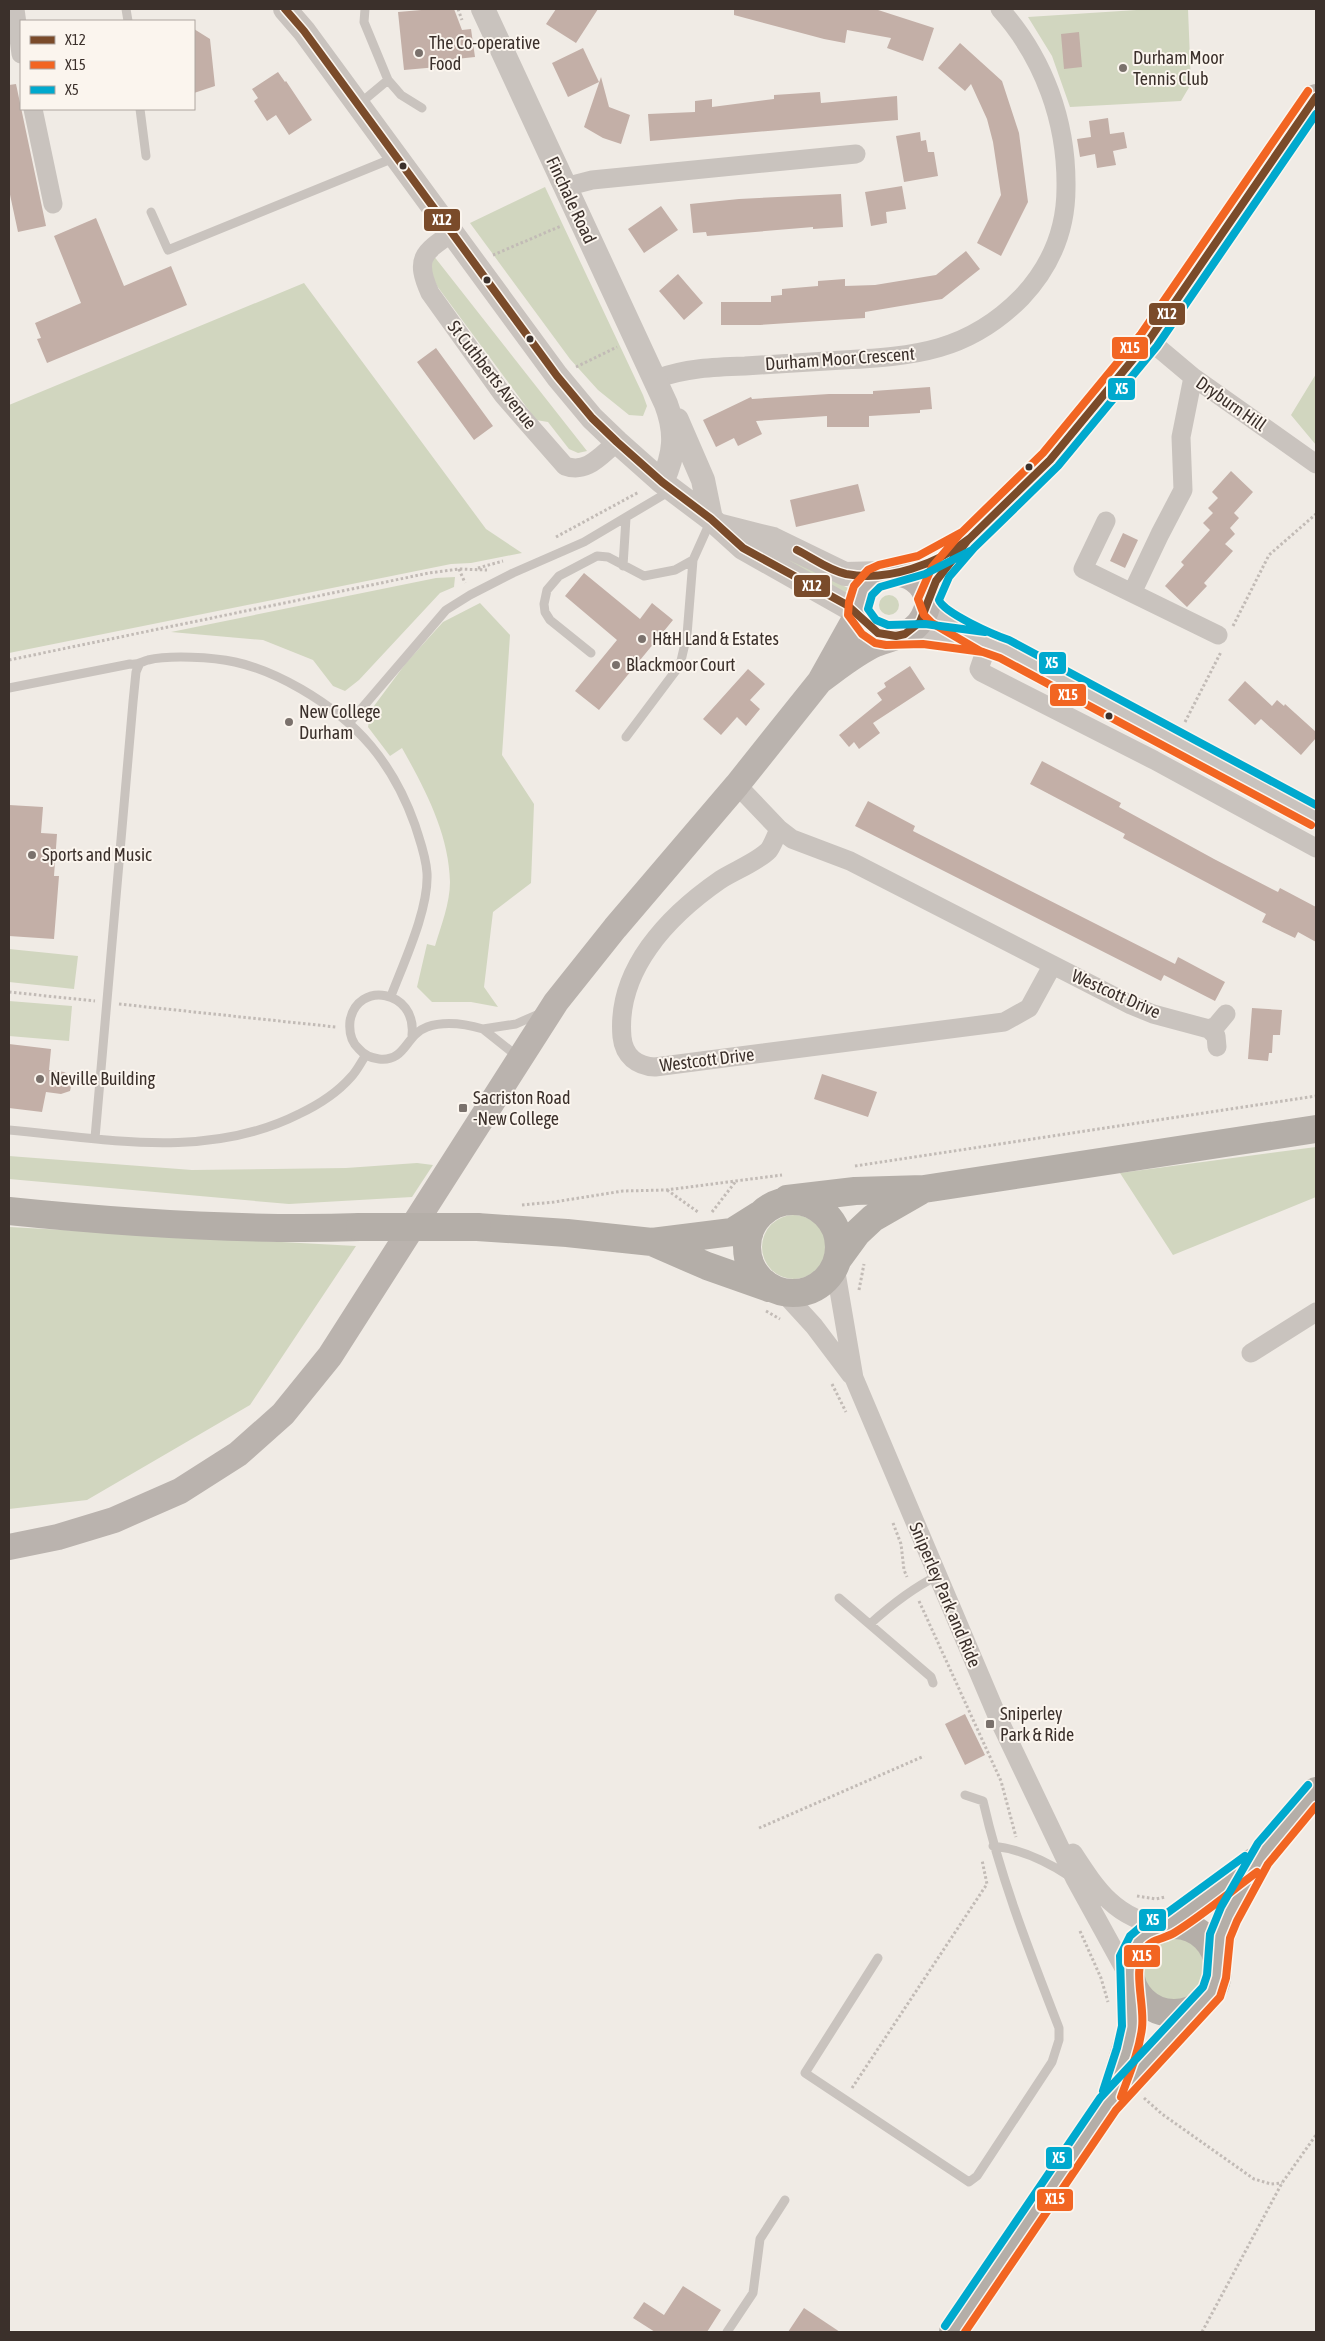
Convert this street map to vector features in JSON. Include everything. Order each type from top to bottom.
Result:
[{"type":"highway","points":[[789,1187],[856,1191],[924,1189],[1316,1129]]},
{"type":"highway","points":[[9,1211],[183,1226],[312,1229],[477,1227],[567,1233],[652,1242],[732,1232],[772,1205],[789,1187]]},
{"type":"highway","points":[[789,1187],[821,1209],[834,1225],[839,1239],[837,1263]]},
{"type":"highway","points":[[652,1242],[773,1297],[794,1294],[812,1290],[825,1282],[856,1233],[873,1218],[924,1189]]},
{"type":"highway","points":[[759,1215],[752,1224],[747,1238],[746,1249],[749,1263],[773,1297]]},
{"type":"highway","points":[[953,2332],[1108,2104],[1193,2010],[1206,2000],[1215,1986],[1220,1937],[1228,1916],[1261,1857],[1316,1791]]},
{"type":"highway","points":[[1108,2104],[1132,2027],[1130,1957],[1138,1941],[1149,1932],[1165,1925],[1261,1857]]},
{"type":"highway","points":[[1165,1925],[1189,1927],[1203,1935],[1212,1947],[1217,1961]]},
{"type":"highway","points":[[1131,1982],[1140,1999],[1151,2009],[1168,2014],[1193,2010]]},
{"type":"main road","points":[[820,681],[859,653],[900,635],[920,622],[942,572],[967,541],[1050,460],[1150,340],[1316,97]]},
{"type":"main road","points":[[9,1546],[58,1537],[114,1520],[180,1491],[238,1454],[283,1414],[330,1356],[552,1007],[615,928],[736,785],[820,681],[858,613],[858,602],[866,585],[874,578],[921,566],[967,541]]},
{"type":"main road","points":[[889,573],[912,579],[921,587],[928,601]]},
{"type":"main road","points":[[858,613],[878,633],[900,635]]},
{"type":"street","points":[[16,9],[20,45]]},
{"type":"street","points":[[285,9],[304,31],[557,376],[592,418],[667,486],[714,522],[743,548],[858,613]]},
{"type":"street","name":"Finchale Road","points":[[483,9],[565,187],[692,452],[703,480],[714,522]]},
{"type":"street","name":"Durham Moor Crescent","points":[[658,384],[692,368],[885,358],[926,352],[948,346],[987,326],[1012,306],[1040,277],[1059,241],[1066,199],[1064,148],[1058,118],[1043,74],[1016,28],[1000,9]]},
{"type":"street","points":[[33,110],[53,204]]},
{"type":"street","points":[[565,187],[592,180],[856,154]]},
{"type":"street","name":"St Cuthberts Avenue","points":[[452,233],[429,249],[424,255],[423,272],[425,282],[430,293],[503,395],[565,466],[575,470],[585,468],[617,442]]},
{"type":"street","name":"Dryburn Hill","points":[[1150,340],[1193,377],[1316,464]]},
{"type":"street","points":[[1132,593],[1183,490],[1181,437],[1193,377]]},
{"type":"street","name":"Finchale Road","points":[[658,384],[670,415],[675,437],[667,486]]},
{"type":"street","points":[[1106,521],[1083,569],[1224,638]]},
{"type":"street","points":[[714,522],[774,540],[845,574],[889,573]]},
{"type":"street","points":[[928,601],[938,615],[986,642],[1004,649],[1316,816]]},
{"type":"street","points":[[900,635],[986,642]]},
{"type":"street","points":[[986,642],[979,665],[981,672],[1154,760],[1316,848]]},
{"type":"street","points":[[1154,760],[1171,738]]},
{"type":"street","name":"Westcott Drive","points":[[736,785],[779,829],[792,839],[850,861],[1052,966],[1132,1005],[1153,1014],[1208,1029]]},
{"type":"street","name":"Westcott Drive","points":[[779,829],[770,849],[692,901],[655,939],[642,959],[630,980],[621,1011],[623,1041],[626,1052],[640,1064],[655,1067],[1004,1022],[1029,1008],[1052,966]]},
{"type":"street","points":[[1217,1048],[1216,1036],[1208,1029],[1216,1026],[1226,1014]]},
{"type":"street","points":[[837,1263],[854,1378]]},
{"type":"street","points":[[773,1297],[814,1326],[854,1378]]},
{"type":"street","points":[[1251,1353],[1316,1312]]},
{"type":"street","name":"Sniperley Park and Ride","points":[[854,1378],[998,1718],[1043,1809]]},
{"type":"street","points":[[1043,1809],[1074,1879],[1131,1982]]},
{"type":"street","points":[[1043,1809],[1106,1899],[1118,1910],[1137,1920],[1165,1925]]},
{"type":"lane","points":[[365,9],[364,22],[388,80],[401,95],[422,108]]},
{"type":"lane","points":[[358,105],[388,80]]},
{"type":"lane","points":[[140,110],[146,156]]},
{"type":"lane","points":[[151,212],[168,250],[396,157]]},
{"type":"lane","points":[[350,722],[446,610],[470,595],[513,573],[584,542],[626,518],[667,486]]},
{"type":"lane","points":[[623,566],[626,518]]},
{"type":"lane","points":[[626,737],[680,665],[687,635],[693,560],[714,522]]},
{"type":"lane","points":[[591,653],[550,620],[545,612],[544,604],[547,590],[559,576],[597,556],[608,557],[644,576],[675,570],[693,560]]},
{"type":"lane","points":[[9,688],[130,664],[140,664],[148,660],[193,657],[234,662],[262,670],[286,680],[320,700],[350,722],[368,741],[391,774],[409,811],[425,858],[426,895],[391,996]]},
{"type":"lane","points":[[95,1138],[133,702],[136,672],[140,664]]},
{"type":"lane","points":[[371,996],[391,996],[404,1004],[410,1012],[413,1024],[412,1035],[407,1046],[392,1057],[382,1059],[366,1055],[358,1049],[351,1038],[349,1028],[351,1017],[362,1001],[371,996]]},
{"type":"lane","points":[[483,1029],[516,1024],[552,1007]]},
{"type":"lane","points":[[412,1035],[427,1027],[468,1025],[483,1029],[519,1058]]},
{"type":"lane","points":[[9,1130],[174,1144],[230,1138],[278,1125],[316,1106],[351,1077],[366,1055]]},
{"type":"lane","points":[[870,1624],[912,1588],[937,1576]]},
{"type":"lane","points":[[839,1598],[931,1677],[933,1683]]},
{"type":"lane","points":[[878,1958],[805,2073],[969,2182],[977,2176],[1052,2062],[1059,2040],[1059,2028],[1017,1920],[993,1846],[983,1801],[965,1795]]},
{"type":"lane","points":[[993,1846],[1017,1850],[1039,1859],[1074,1879]]},
{"type":"lane","points":[[727,2332],[753,2293],[760,2239],[785,2200]]},
{"type":"path","points":[[501,252],[580,218]]},
{"type":"path","points":[[575,368],[636,337]]},
{"type":"path","points":[[549,541],[630,495],[667,486]]},
{"type":"path","points":[[1171,738],[1269,555],[1316,514]]},
{"type":"path","points":[[9,660],[429,573],[475,569],[508,560]]},
{"type":"path","points":[[9,992],[349,1028]]},
{"type":"path","points":[[845,1167],[1316,1096]]},
{"type":"path","points":[[515,1206],[554,1202],[623,1190],[666,1190],[736,1181],[789,1187]]},
{"type":"path","points":[[707,1218],[736,1181]]},
{"type":"path","points":[[666,1190],[699,1213]]},
{"type":"path","points":[[859,1293],[860,1277],[866,1258]]},
{"type":"path","points":[[773,1297],[782,1320]]},
{"type":"path","points":[[828,1378],[850,1420]]},
{"type":"path","points":[[890,1517],[901,1544],[904,1570],[1001,1781]]},
{"type":"path","points":[[760,1828],[924,1756]]},
{"type":"path","points":[[845,2099],[987,1884],[981,1852]]},
{"type":"path","points":[[1132,1894],[1156,1899],[1172,1896]]},
{"type":"path","points":[[1083,1936],[1101,1978],[1108,2004]]},
{"type":"path","points":[[1127,2083],[1162,2114],[1254,2179],[1271,2184],[1282,2183]]},
{"type":"path","points":[[1202,2332],[1282,2183],[1316,2135]]},
{"type":"green space","name":"Durham Moor Tennis Club","points":[[1152,9],[1188,9],[1191,84],[1181,101],[1070,107],[1052,56],[1028,17]]},
{"type":"green space","points":[[545,187],[643,395],[647,406],[643,416],[629,415],[598,390],[570,359],[470,223]]},
{"type":"green space","points":[[433,255],[587,451],[578,453],[569,449],[548,422],[536,420],[437,286],[431,273]]},
{"type":"green space","points":[[304,283],[486,529],[522,553],[471,563],[451,564],[9,653],[9,405]]},
{"type":"green space","points":[[1316,374],[1316,445],[1291,415]]},
{"type":"green space","points":[[761,544],[848,588],[845,594]]},
{"type":"green space","points":[[455,577],[454,587],[440,593],[359,680],[345,691],[333,686],[313,660],[263,640],[171,632],[436,578]]},
{"type":"green space","points":[[885,595],[893,595],[899,601],[899,609],[893,615],[885,615],[879,609],[879,601]]},
{"type":"green space","points":[[480,603],[510,635],[502,755],[534,804],[531,883],[493,912],[484,987],[498,1007],[471,1002],[432,1002],[417,987],[427,944],[435,946],[445,914],[450,882],[449,864],[434,812],[402,748],[390,756],[368,727],[371,710],[406,663],[443,622]]},
{"type":"green space","points":[[9,949],[78,956],[74,989],[9,982]]},
{"type":"green space","points":[[9,1001],[72,1006],[69,1041],[9,1036]]},
{"type":"green space","points":[[1316,1147],[1316,1197],[1173,1255],[1120,1173]]},
{"type":"green space","points":[[9,1156],[192,1170],[346,1168],[417,1163],[433,1165],[412,1197],[289,1204],[9,1179]]},
{"type":"green space","points":[[794,1215],[812,1221],[820,1229],[826,1247],[820,1265],[812,1273],[794,1279],[776,1273],[768,1265],[762,1247],[768,1229],[776,1221]]},
{"type":"green space","points":[[9,1227],[356,1246],[250,1405],[87,1500],[9,1509]]},
{"type":"green space","points":[[1172,1937],[1190,1942],[1195,1946],[1199,1951],[1204,1969],[1199,1987],[1195,1992],[1190,1996],[1172,2001],[1154,1996],[1149,1992],[1145,1987],[1140,1969],[1145,1951],[1149,1946],[1154,1942]]},
{"type":"building","points":[[454,9],[462,30],[471,29],[475,57],[437,61],[438,67],[404,70],[398,12]]},
{"type":"building","points":[[556,9],[598,9],[576,43],[546,24]]},
{"type":"building","points":[[734,9],[875,9],[934,28],[923,61],[887,48],[891,38],[847,30],[845,43],[734,15]]},
{"type":"building","points":[[195,30],[210,39],[215,86],[195,93]]},
{"type":"building","points":[[1079,32],[1082,67],[1064,69],[1061,34]]},
{"type":"building","points":[[960,43],[1002,81],[1019,133],[1028,202],[1001,256],[977,243],[1001,195],[993,142],[987,119],[971,84],[965,91],[938,68]]},
{"type":"building","points":[[583,48],[599,82],[568,97],[552,63]]},
{"type":"building","points":[[278,72],[312,120],[289,135],[276,115],[267,121],[254,101],[258,98],[252,89]]},
{"type":"building","points":[[601,77],[609,107],[630,115],[621,144],[603,138],[584,127]]},
{"type":"building","points":[[16,84],[46,226],[18,232],[9,190],[9,85]]},
{"type":"building","points":[[820,92],[821,103],[897,96],[898,120],[650,141],[648,114],[695,112],[695,101],[712,99],[712,107],[774,99],[774,95]]},
{"type":"building","points":[[1108,118],[1110,134],[1124,132],[1127,148],[1113,151],[1116,165],[1097,168],[1095,154],[1080,157],[1077,139],[1091,137],[1089,121]]},
{"type":"building","points":[[920,132],[921,141],[926,140],[928,152],[934,152],[938,176],[904,182],[896,136]]},
{"type":"building","points":[[902,186],[906,209],[886,212],[887,223],[871,226],[865,192]]},
{"type":"building","points":[[841,194],[843,227],[813,229],[813,227],[707,236],[706,232],[693,233],[690,204],[739,199]]},
{"type":"building","points":[[661,206],[678,230],[644,253],[628,229]]},
{"type":"building","points":[[96,218],[124,286],[171,266],[187,305],[47,363],[37,339],[41,338],[35,323],[81,303],[54,236]]},
{"type":"building","points":[[966,251],[980,269],[942,299],[865,312],[865,318],[760,325],[721,325],[721,302],[771,302],[771,296],[782,295],[782,289],[818,286],[818,281],[845,279],[845,286],[875,285],[936,275]]},
{"type":"building","points":[[678,274],[703,303],[684,320],[659,291]]},
{"type":"building","points":[[436,348],[493,426],[474,440],[417,362]]},
{"type":"building","points":[[930,387],[932,409],[920,410],[920,413],[869,416],[869,427],[827,427],[827,416],[756,421],[762,434],[738,446],[734,438],[716,447],[703,420],[751,397],[752,399],[829,394],[873,394],[873,391]]},
{"type":"building","points":[[1231,471],[1253,492],[1234,513],[1239,518],[1230,528],[1235,534],[1225,544],[1233,551],[1204,583],[1207,586],[1187,607],[1165,586],[1184,565],[1181,562],[1210,530],[1203,523],[1213,513],[1208,508],[1218,498],[1212,492]]},
{"type":"building","points":[[858,484],[865,511],[796,527],[790,500]]},
{"type":"building","points":[[1123,533],[1138,540],[1125,568],[1110,561]]},
{"type":"building","name":"Blackmoor Court","points":[[584,573],[640,619],[652,603],[673,620],[599,710],[575,691],[617,640],[565,596]]},
{"type":"building","points":[[910,666],[925,689],[873,723],[880,733],[859,749],[854,742],[849,747],[839,735],[882,700],[877,693],[886,687],[884,683]]},
{"type":"building","points":[[748,669],[765,684],[750,700],[760,709],[746,726],[737,717],[721,735],[703,719]]},
{"type":"building","points":[[1245,681],[1272,706],[1277,700],[1284,706],[1285,704],[1316,732],[1316,738],[1301,755],[1261,719],[1255,725],[1228,700]]},
{"type":"building","points":[[1042,761],[1121,803],[1119,807],[1214,859],[1278,892],[1280,888],[1316,907],[1316,942],[1298,932],[1295,938],[1262,922],[1266,914],[1123,838],[1125,834],[1030,784]]},
{"type":"building","points":[[868,801],[915,826],[913,831],[1019,885],[1175,964],[1178,957],[1225,982],[1215,1001],[1164,975],[1161,981],[855,826]]},
{"type":"building","name":"Sports and Music","points":[[9,805],[43,807],[41,833],[57,834],[54,876],[59,876],[54,939],[9,936]]},
{"type":"building","points":[[1252,1008],[1282,1010],[1280,1035],[1273,1035],[1272,1053],[1269,1053],[1268,1061],[1248,1059]]},
{"type":"building","name":"Neville Building","points":[[9,1044],[51,1049],[49,1070],[64,1072],[71,1076],[70,1091],[61,1094],[46,1092],[42,1112],[9,1108]]},
{"type":"building","points":[[822,1074],[877,1092],[868,1117],[814,1099]]},
{"type":"building","points":[[965,1714],[985,1755],[965,1765],[945,1724]]},
{"type":"building","points":[[683,2286],[721,2310],[707,2332],[655,2332],[633,2318],[644,2302],[664,2315]]},
{"type":"building","points":[[804,2308],[840,2332],[788,2332]]},
{"type":"transit line","name":"X12","points":[[285,9],[304,31],[557,376],[592,418],[662,482],[711,519],[743,548],[847,605],[878,633],[896,636],[905,634],[920,622],[936,581],[967,541],[1050,460],[1149,340],[1316,97]]},
{"type":"transit line","name":"X15","points":[[1308,91],[1141,334],[1043,453],[959,535],[932,567],[918,599],[924,615],[932,623],[980,651],[1000,658],[1311,825]]},
{"type":"transit line","name":"X5","points":[[1316,114],[1157,346],[1058,466],[974,548],[949,577],[939,600],[950,611],[970,623],[1009,640],[1316,805]]},
{"type":"transit line","name":"X15","points":[[962,532],[918,556],[879,565],[868,570],[854,586],[849,602],[848,615],[862,634],[875,643],[886,645],[923,644],[983,652]]},
{"type":"transit line","name":"X12","points":[[797,550],[839,572],[862,576],[879,575],[912,569],[928,563],[943,556],[970,538]]},
{"type":"transit line","name":"X5","points":[[972,550],[925,574],[880,587],[872,595],[868,609],[876,620],[888,625],[925,624],[985,632]]},
{"type":"transit line","name":"X5","points":[[945,2326],[1100,2098],[1203,1987],[1207,1975],[1210,1934],[1221,1907],[1258,1843],[1308,1785]]},
{"type":"transit line","name":"X15","points":[[965,2332],[1116,2110],[1220,1997],[1226,1978],[1230,1938],[1237,1921],[1268,1864],[1316,1806]]},
{"type":"transit line","name":"X5","points":[[1103,2091],[1122,2026],[1120,1956],[1130,1936],[1144,1924],[1163,1916],[1245,1856]]},
{"type":"transit line","name":"X15","points":[[1121,2097],[1141,2037],[1142,2019],[1139,1967],[1145,1949],[1151,1943],[1185,1926],[1257,1872]]},
{"type":"place","name":"The Co-operative Food","points":[[419,53]]},
{"type":"place","name":"Durham Moor Tennis Club","points":[[1123,68]]},
{"type":"place","name":"H&H Land & Estates","points":[[642,639]]},
{"type":"place","name":"Blackmoor Court","points":[[616,665]]},
{"type":"place","name":"New College Durham","points":[[289,722]]},
{"type":"place","name":"Sports and Music","points":[[32,855]]},
{"type":"place","name":"Neville Building","points":[[40,1079]]},
{"type":"place","name":"Sacriston Road -New College","points":[[463,1108]]},
{"type":"place","name":"Sniperley Park & Ride","points":[[990,1724]]}]
